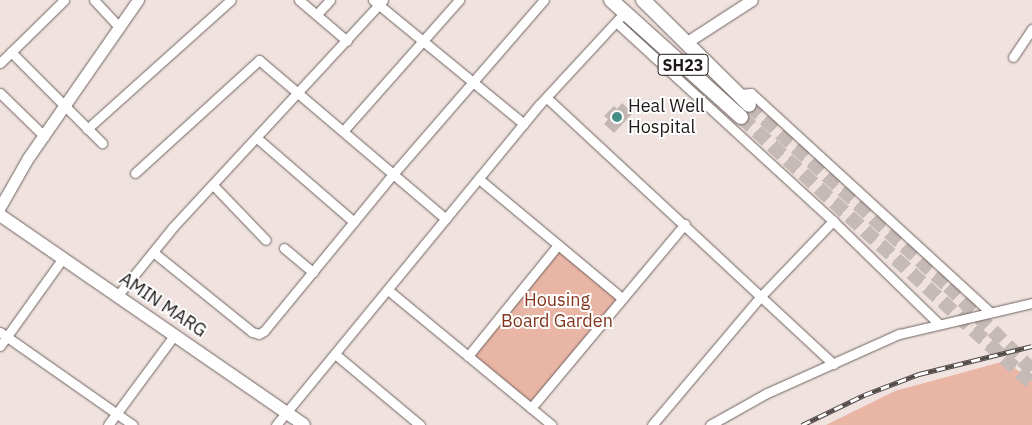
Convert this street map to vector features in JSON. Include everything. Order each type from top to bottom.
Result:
[{"type":"main road","name":"SH23","points":[[611,0],[620,17],[741,117]]},
{"type":"main road","name":"SH23","points":[[643,0],[749,105]]},
{"type":"main road","name":"AMIN MARG","points":[[0,215],[288,411],[304,425]]},
{"type":"street","points":[[0,63],[64,0]]},
{"type":"street","points":[[94,0],[119,27]]},
{"type":"street","points":[[0,207],[44,136],[138,0]]},
{"type":"street","points":[[87,129],[231,0]]},
{"type":"street","points":[[300,0],[347,41]]},
{"type":"street","points":[[317,14],[330,0]]},
{"type":"street","points":[[344,130],[459,0]]},
{"type":"street","points":[[152,252],[258,334],[544,0]]},
{"type":"street","points":[[687,42],[752,0]]},
{"type":"street","points":[[118,295],[152,252],[347,41],[379,2],[423,41],[524,124]]},
{"type":"street","points":[[276,425],[524,124],[620,17],[938,323]]},
{"type":"street","points":[[1013,57],[1032,29]]},
{"type":"street","points":[[11,52],[102,143]]},
{"type":"street","points":[[135,173],[259,60],[344,130],[446,219]]},
{"type":"street","points":[[0,93],[44,136]]},
{"type":"street","points":[[738,94],[751,93],[989,311]]},
{"type":"street","points":[[546,98],[762,295],[833,364]]},
{"type":"street","points":[[257,138],[354,222]]},
{"type":"street","points":[[479,179],[622,298]]},
{"type":"street","points":[[213,185],[266,240]]},
{"type":"street","points":[[652,425],[762,295],[833,221]]},
{"type":"street","points":[[531,408],[685,224]]},
{"type":"street","points":[[468,356],[558,245]]},
{"type":"street","points":[[284,248],[313,272]]},
{"type":"street","points":[[0,346],[3,334],[63,258]]},
{"type":"street","points":[[388,290],[552,425]]},
{"type":"street","points":[[710,425],[767,393],[899,334],[989,311],[1032,303]]},
{"type":"street","points":[[3,334],[133,425]]},
{"type":"street","points":[[108,425],[175,334]]},
{"type":"street","points":[[335,354],[420,425]]},
{"type":"green space","name":"Housing Board Garden","points":[[558,245],[622,298],[530,408],[466,355]]},
{"type":"green space","points":[[1005,361],[1032,381],[1032,425],[826,425],[895,391]]},
{"type":"building","points":[[622,103],[633,113],[614,133],[604,124],[608,119],[604,116],[614,106],[617,109]]},
{"type":"tunnel","points":[[749,105],[948,286],[1032,370]]},
{"type":"tunnel","points":[[741,117],[1032,384]]},
{"type":"railway","points":[[802,425],[864,395],[919,374],[1032,346]]},
{"type":"place","name":"Heal Well Hospital","points":[[617,117]]}]
